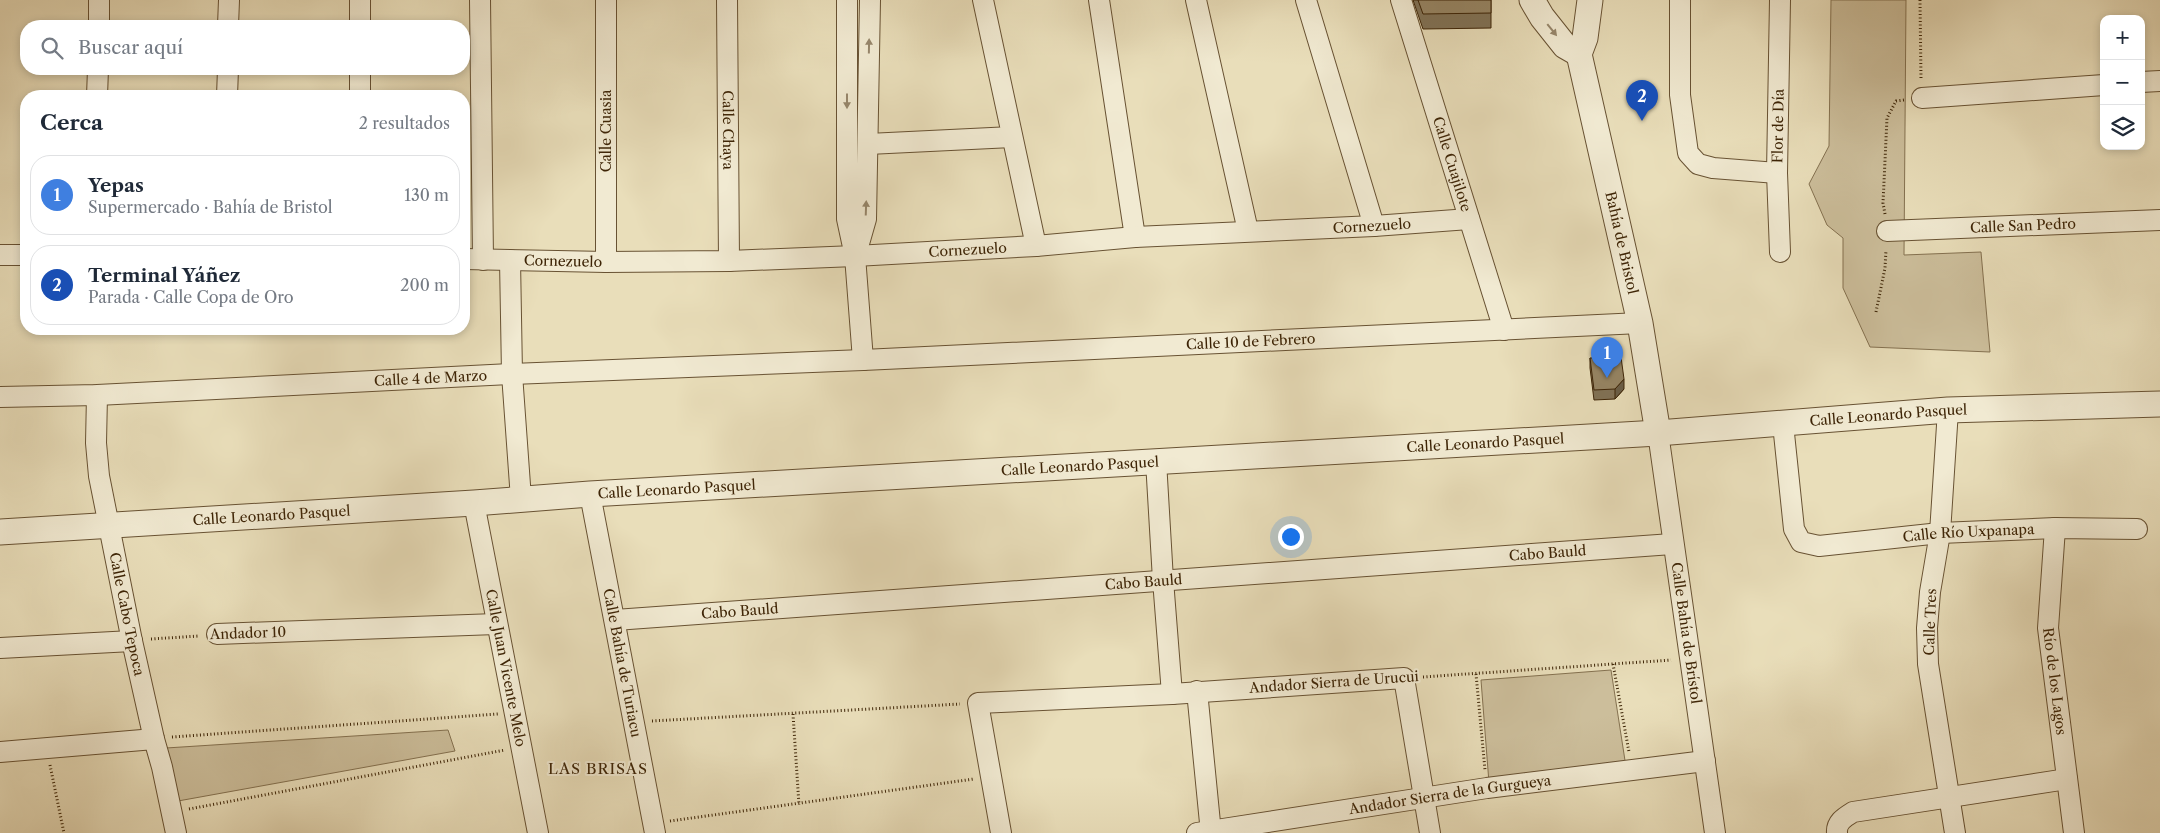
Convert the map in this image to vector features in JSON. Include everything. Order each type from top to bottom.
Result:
[{"type":"street","points":[[99,0],[99,20]]},
{"type":"street","points":[[228,20],[229,0]]},
{"type":"street","points":[[360,0],[360,20]]},
{"type":"street","points":[[473,260],[480,0]]},
{"type":"street","name":"Calle Cuasia","points":[[606,0],[606,262]]},
{"type":"street","name":"Calle Chaya","points":[[727,0],[728,260]]},
{"type":"street","points":[[847,0],[847,219],[855,256],[862,360]]},
{"type":"street","points":[[855,256],[866,219],[870,0]]},
{"type":"street","points":[[984,0],[1036,246]]},
{"type":"street","points":[[1099,0],[1135,237]]},
{"type":"street","points":[[1196,0],[1248,231]]},
{"type":"street","points":[[1306,0],[1374,226]]},
{"type":"street","name":"Calle Cuajilote","points":[[1401,0],[1504,330]]},
{"type":"street","points":[[1532,0],[1542,17],[1565,46],[1579,54]]},
{"type":"street","name":"Bahía de Bristol","points":[[1590,0],[1585,38],[1579,54],[1640,323],[1658,433]]},
{"type":"street","points":[[1680,0],[1680,95],[1688,153],[1698,164],[1712,168],[1777,173]]},
{"type":"street","name":"Flor de Día","points":[[1780,0],[1777,173],[1780,252]]},
{"type":"street","points":[[97,90],[98,75]]},
{"type":"street","points":[[228,75],[228,90]]},
{"type":"street","points":[[360,75],[360,90]]},
{"type":"street","points":[[2145,82],[2160,81]]},
{"type":"street","points":[[1922,98],[2100,85]]},
{"type":"street","points":[[868,144],[1012,137]]},
{"type":"street","name":"Cornezuelo","points":[[473,260],[606,262],[855,256],[1036,246],[1135,237],[1374,226],[1469,219]]},
{"type":"street","name":"Calle San Pedro","points":[[1887,231],[2160,220]]},
{"type":"street","points":[[0,255],[20,255]]},
{"type":"street","points":[[510,260],[512,374],[520,499]]},
{"type":"street","name":"Calle 10 de Febrero","points":[[862,360],[1640,323]]},
{"type":"street","name":"Calle 4 de Marzo","points":[[0,396],[97,395],[512,374],[862,360]]},
{"type":"street","name":"Calle Cabo Tepoca","points":[[97,395],[96,443],[99,476],[132,640],[176,833]]},
{"type":"street","name":"Calle Leonardo Pasquel","points":[[0,532],[474,503],[590,494],[1658,433],[1948,410],[2160,404]]},
{"type":"street","name":"Calle Tres","points":[[1948,410],[1940,533],[1930,592],[1927,628],[1928,664],[1956,833]]},
{"type":"street","name":"Calle Río Uxpanapa","points":[[1783,424],[1794,529],[1800,542],[1819,546],[1940,533],[2055,528],[2137,529]]},
{"type":"street","name":"Calle Bahía de Brístol","points":[[1658,433],[1672,544],[1715,833]]},
{"type":"street","points":[[1156,461],[1172,694]]},
{"type":"street","name":"Calle Bahía de Turiacu","points":[[590,494],[654,828]]},
{"type":"street","name":"Calle Juan Vicente Melo","points":[[474,503],[496,624],[523,747],[538,833]]},
{"type":"street","name":"Río de los Lagos","points":[[2055,528],[2048,628],[2074,833]]},
{"type":"street","name":"Cabo Bauld","points":[[615,620],[1672,544]]},
{"type":"street","name":"Andador 10","points":[[217,634],[496,624]]},
{"type":"street","points":[[0,648],[132,640]]},
{"type":"street","points":[[1404,678],[1430,833]]},
{"type":"street","name":"Andador Sierra de Urucui","points":[[978,703],[1172,694],[1404,678]]},
{"type":"street","points":[[1197,691],[1206,832]]},
{"type":"street","points":[[978,703],[1001,833]]},
{"type":"street","points":[[0,752],[154,739]]},
{"type":"street","name":"Andador Sierra de la Gurgueya","points":[[1206,832],[1486,788],[1705,761]]},
{"type":"street","points":[[1840,826],[1853,812],[2067,779]]},
{"type":"path","points":[[1876,312],[1885,268],[1887,231],[1883,203],[1887,118],[1896,101],[1922,98],[1920,0]]},
{"type":"path","name":"Andador 10","points":[[132,640],[217,634]]},
{"type":"path","name":"Andador Sierra de Urucui","points":[[1404,678],[1690,659]]},
{"type":"path","points":[[1613,664],[1632,770]]},
{"type":"path","points":[[1476,674],[1486,788]]},
{"type":"path","points":[[634,722],[978,703]]},
{"type":"path","points":[[154,739],[516,713]]},
{"type":"path","points":[[793,714],[799,805]]},
{"type":"path","points":[[172,812],[523,747]]},
{"type":"path","points":[[47,749],[64,833]]},
{"type":"path","points":[[654,828],[992,776]]},
{"type":"shaded area","points":[[1831,0],[1906,0],[1904,255],[1981,252],[1990,352],[1870,347],[1843,288],[1843,238],[1827,225],[1809,184],[1829,146]]},
{"type":"shaded area","points":[[1611,670],[1626,767],[1489,783],[1481,680]]},
{"type":"shaded area","points":[[448,730],[455,751],[178,801],[166,748]]},
{"type":"building","points":[[1418,0],[1491,0],[1491,13],[1423,14]]},
{"type":"building","points":[[1621,357],[1624,379],[1615,389],[1594,390],[1590,358]]},
{"type":"place","name":"Terminal Yáñez","points":[[1642,121]]},
{"type":"place","name":"Yepas","points":[[1607,378]]},
{"type":"district","name":"LAS BRISAS","points":[[598,768]]}]
